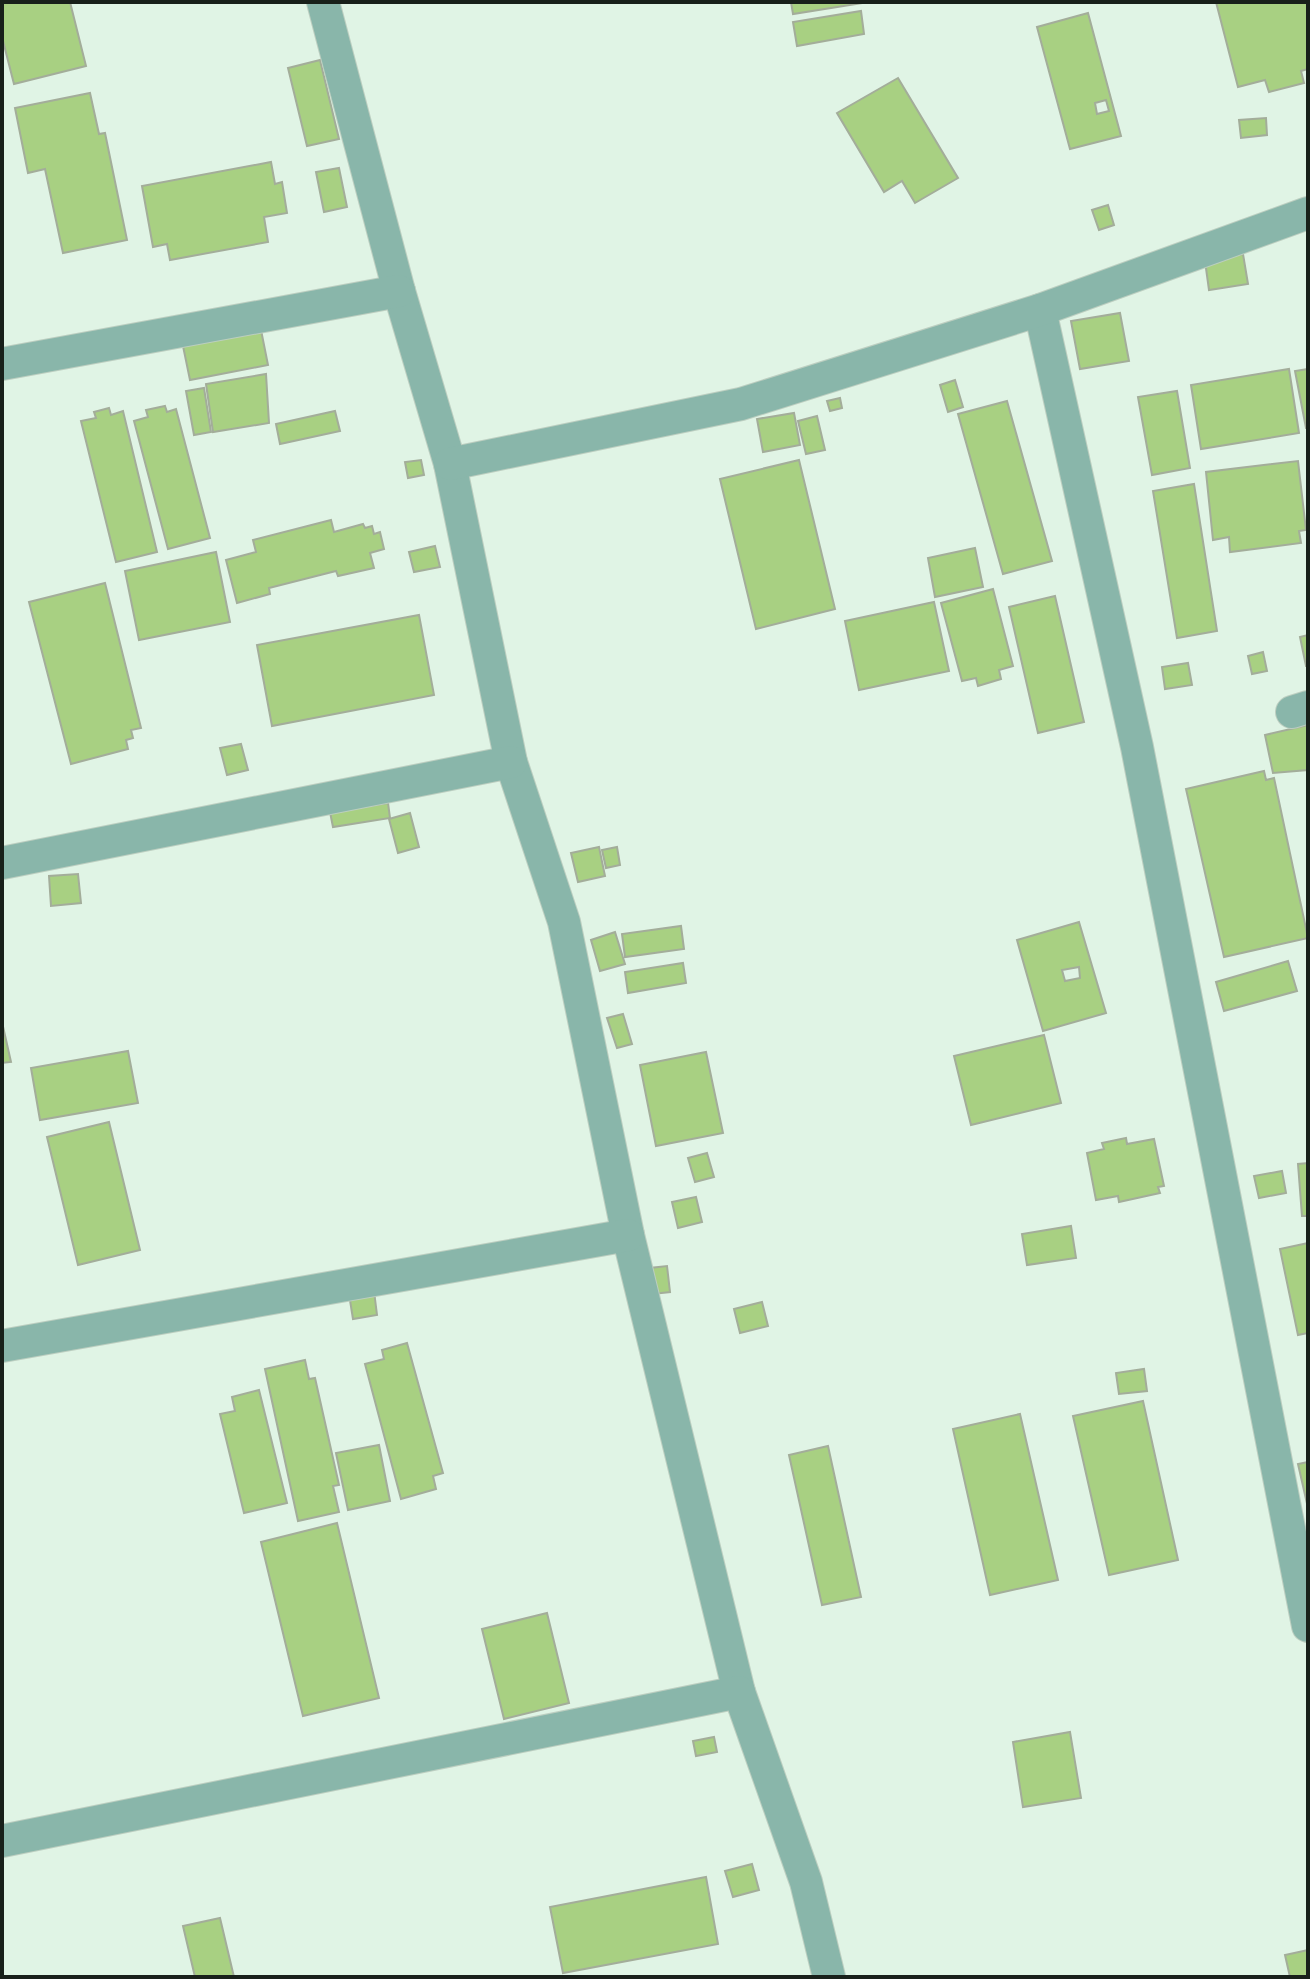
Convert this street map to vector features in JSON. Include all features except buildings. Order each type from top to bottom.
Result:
[{"type":"street","points":[[323,2],[399,291],[450,464],[511,762],[564,922],[628,1235],[739,1692],[806,1882],[829,1977]]},
{"type":"street","points":[[450,464],[741,404],[1040,310],[1308,213]]},
{"type":"street","points":[[2,364],[399,291]]},
{"type":"street","points":[[1040,310],[1137,747],[1308,1626]]},
{"type":"street","points":[[2,863],[511,762]]},
{"type":"street","points":[[2,1346],[628,1235]]},
{"type":"street","points":[[2,1841],[739,1692]]}]
